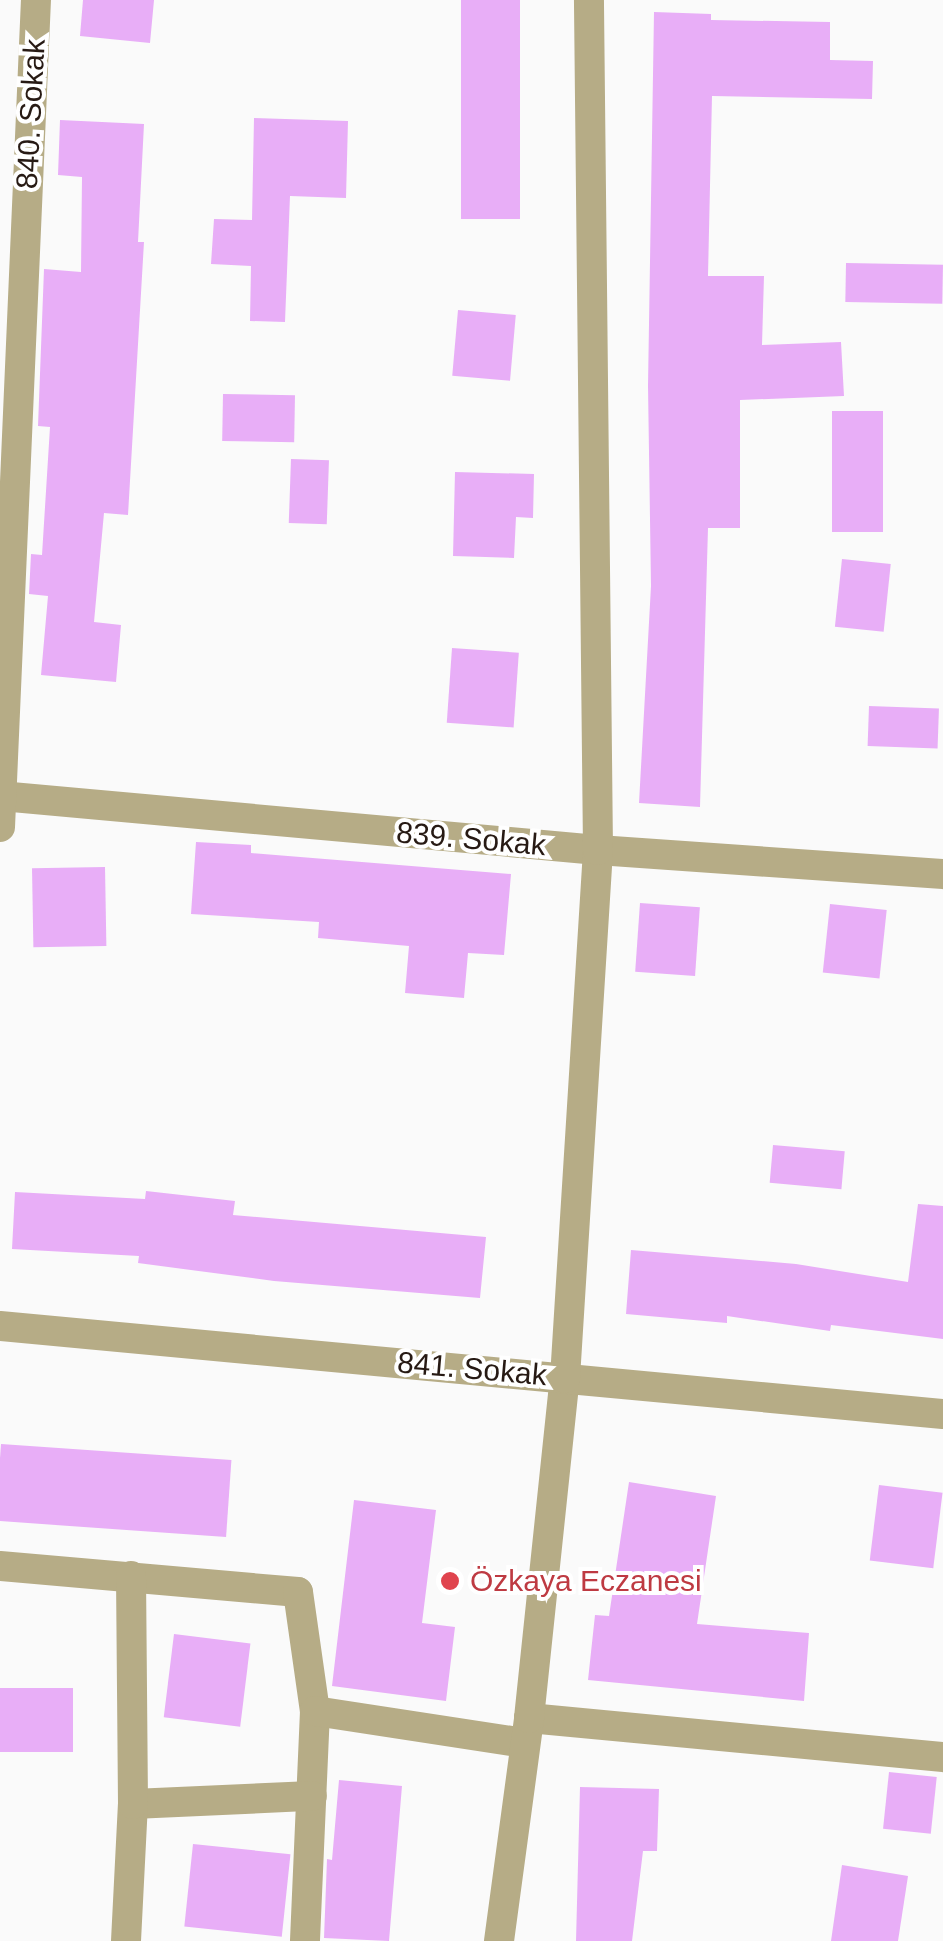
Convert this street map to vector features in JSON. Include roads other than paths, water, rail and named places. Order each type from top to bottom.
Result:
[{"type":"street","name":"840. Sokak","points":[[0,827],[36,0]]},
{"type":"street","points":[[499,1941],[527,1730],[565,1378],[598,850],[589,0]]},
{"type":"street","name":"839. Sokak","points":[[1,796],[598,850],[943,874]]},
{"type":"street","name":"841. Sokak","points":[[0,1326],[943,1414]]},
{"type":"street","points":[[0,1566],[298,1592],[316,1712],[305,1941]]},
{"type":"street","points":[[126,1941],[133,1804],[132,1576]]},
{"type":"street","points":[[316,1712],[943,1757]]},
{"type":"street","points":[[133,1804],[312,1796]]},
{"type":"place","name":"Özkaya Eczanesi","points":[[450,1581]]}]
